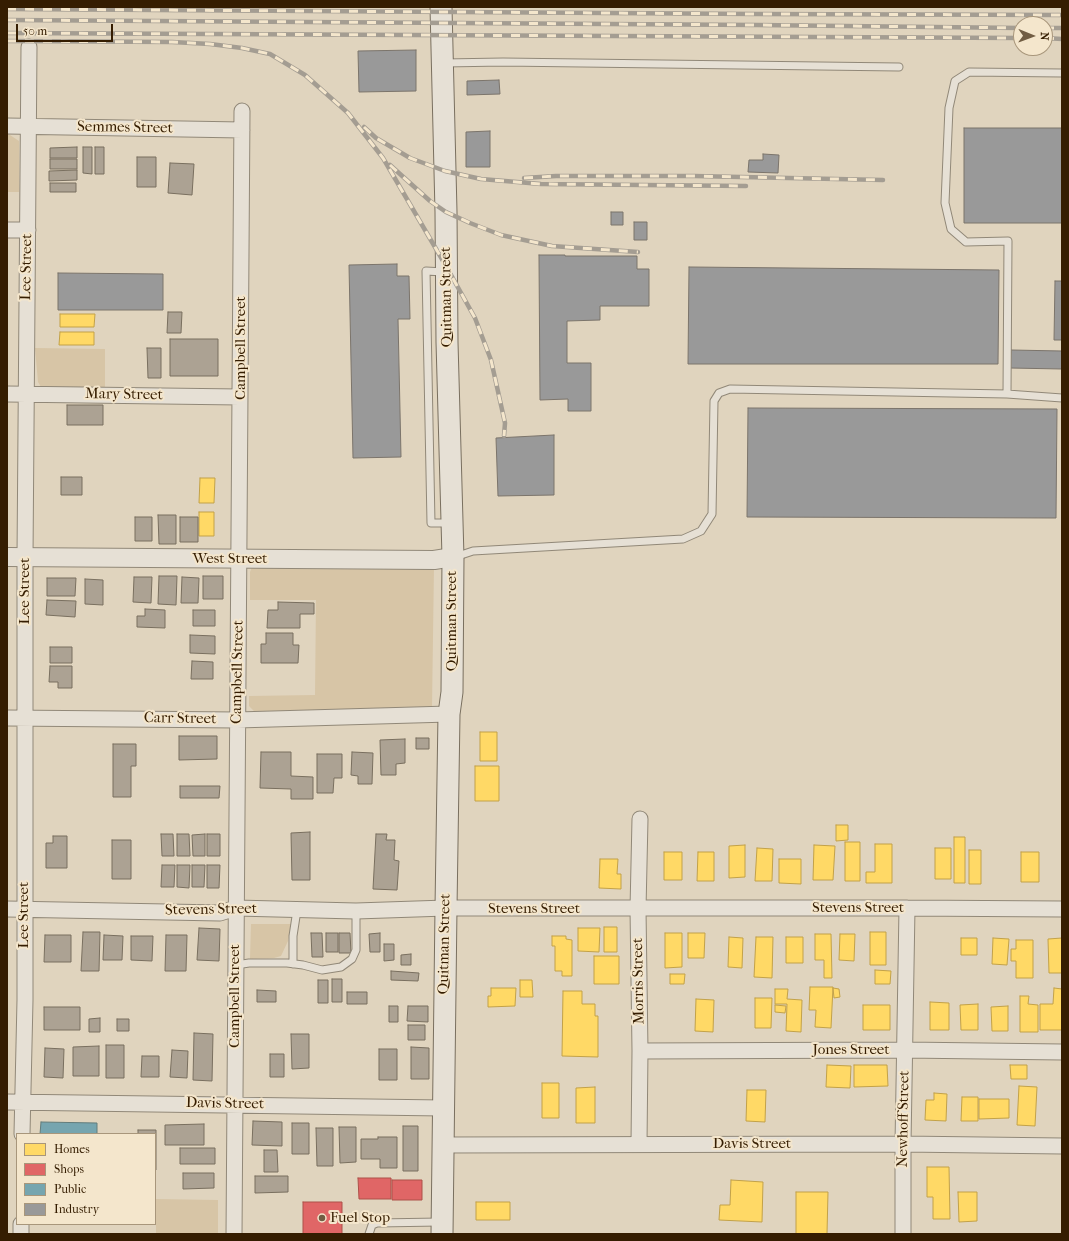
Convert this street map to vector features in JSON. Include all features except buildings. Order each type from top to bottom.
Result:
[{"type":"main road","name":"Quitman Street","points":[[441,7],[446,205],[446,272],[436,299],[437,342],[452,523],[453,557],[452,692],[449,714],[442,1108],[442,1228]]},
{"type":"street","name":"Lee Street","points":[[22,1133],[25,1000],[24,718],[16,557],[26,394],[30,47]]},
{"type":"street","name":"Campbell Street","points":[[234,1234],[242,111]]},
{"type":"street","name":"Semmes Street","points":[[7,126],[242,130]]},
{"type":"street","points":[[7,230],[28,230]]},
{"type":"street","name":"Mary Street","points":[[7,394],[240,396]]},
{"type":"street","name":"West Street","points":[[16,557],[434,560],[453,557]]},
{"type":"street","name":"Carr Street","points":[[7,718],[237,720],[449,714]]},
{"type":"street","name":"Morris Street","points":[[639,1144],[640,1051],[638,909],[640,819]]},
{"type":"street","name":"Stevens Street","points":[[7,909],[220,913],[236,908],[356,911],[446,908],[1062,909]]},
{"type":"street","name":"Newhoff Street","points":[[903,1234],[907,908]]},
{"type":"street","name":"Jones Street","points":[[640,1051],[905,1050],[1062,1052]]},
{"type":"street","name":"Davis Street","points":[[7,1102],[442,1108]]},
{"type":"street","name":"Davis Street","points":[[443,1145],[903,1144],[1062,1146]]},
{"type":"lane","points":[[442,63],[503,62],[899,67]]},
{"type":"lane","points":[[1007,394],[1008,241],[966,242],[950,229],[945,203],[949,108],[955,81],[969,72],[1062,73]]},
{"type":"lane","points":[[453,557],[473,551],[683,539],[701,531],[712,514],[714,401],[719,394],[730,389],[1007,394],[1062,398]]},
{"type":"lane","points":[[293,964],[293,936],[297,910]]},
{"type":"lane","points":[[236,965],[249,963],[293,964],[322,970],[341,968],[352,959],[356,950],[356,911]]},
{"type":"lane","points":[[369,1234],[372,1225],[377,1223],[442,1228]]},
{"type":"shaded area","points":[[7,133],[19,141],[19,192],[7,192]]},
{"type":"shaded area","points":[[35,348],[105,349],[105,388],[41,387],[38,382]]},
{"type":"shaded area","points":[[434,566],[432,707],[262,713],[254,711],[249,706],[249,696],[315,695],[316,600],[250,600],[250,572],[252,567]]},
{"type":"shaded area","points":[[251,924],[291,924],[288,941],[281,956],[274,958],[250,959]]},
{"type":"shaded area","points":[[156,1199],[218,1200],[218,1234],[156,1234]]},
{"type":"railway","points":[[7,9],[1062,15]]},
{"type":"railway","points":[[7,20],[1013,28]]},
{"type":"railway","points":[[1053,28],[1062,28]]},
{"type":"railway","points":[[7,33],[1013,38]]},
{"type":"railway","points":[[1053,38],[1062,39]]},
{"type":"railway","points":[[7,41],[172,42],[210,44],[242,48],[270,54],[305,75],[348,113],[383,158],[475,318],[491,360],[505,423],[504,436]]},
{"type":"railway","points":[[364,127],[376,138],[410,158],[445,171],[481,179],[541,184],[746,186]]},
{"type":"railway","points":[[390,165],[430,201],[446,212],[501,235],[552,246],[638,252]]},
{"type":"railway","points":[[524,178],[556,176],[694,176],[883,180]]},
{"type":"place","name":"Fuel Stop","points":[[322,1218]]}]
